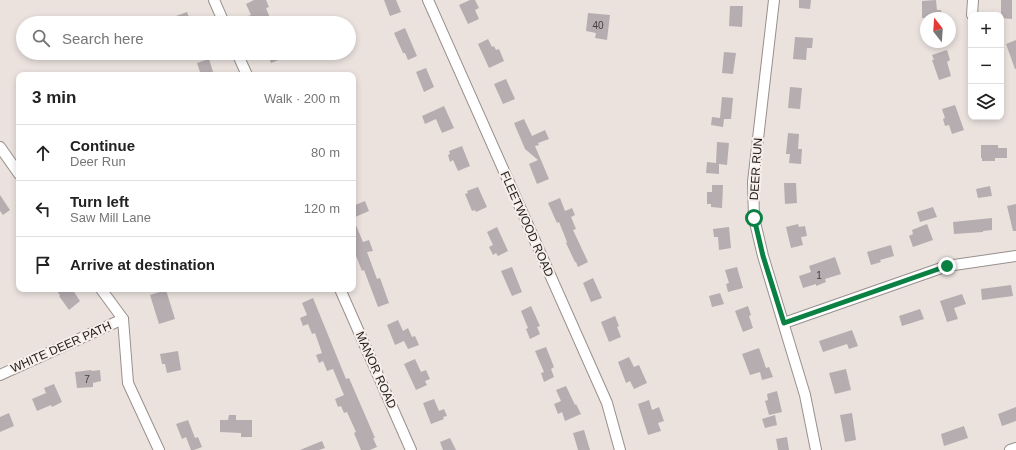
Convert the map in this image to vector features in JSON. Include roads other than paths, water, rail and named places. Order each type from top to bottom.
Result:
[{"type":"street","points":[[214,0],[221,16]]},
{"type":"street","name":"FLEETWOOD ROAD","points":[[428,0],[606,403],[620,450]]},
{"type":"street","name":"DEER RUN","points":[[774,0],[753,182],[754,218],[761,249],[805,395],[816,450]]},
{"type":"street","points":[[972,12],[973,0]]},
{"type":"street","points":[[240,60],[246,72]]},
{"type":"street","points":[[0,147],[16,170]]},
{"type":"street","points":[[784,323],[947,266],[1016,256]]},
{"type":"street","points":[[103,292],[123,319],[128,383],[159,450]]},
{"type":"street","name":"MANOR ROAD","points":[[341,292],[411,450]]},
{"type":"street","name":"WHITE DEER PATH","points":[[0,375],[123,319]]},
{"type":"street","points":[[1010,450],[1016,448]]}]
